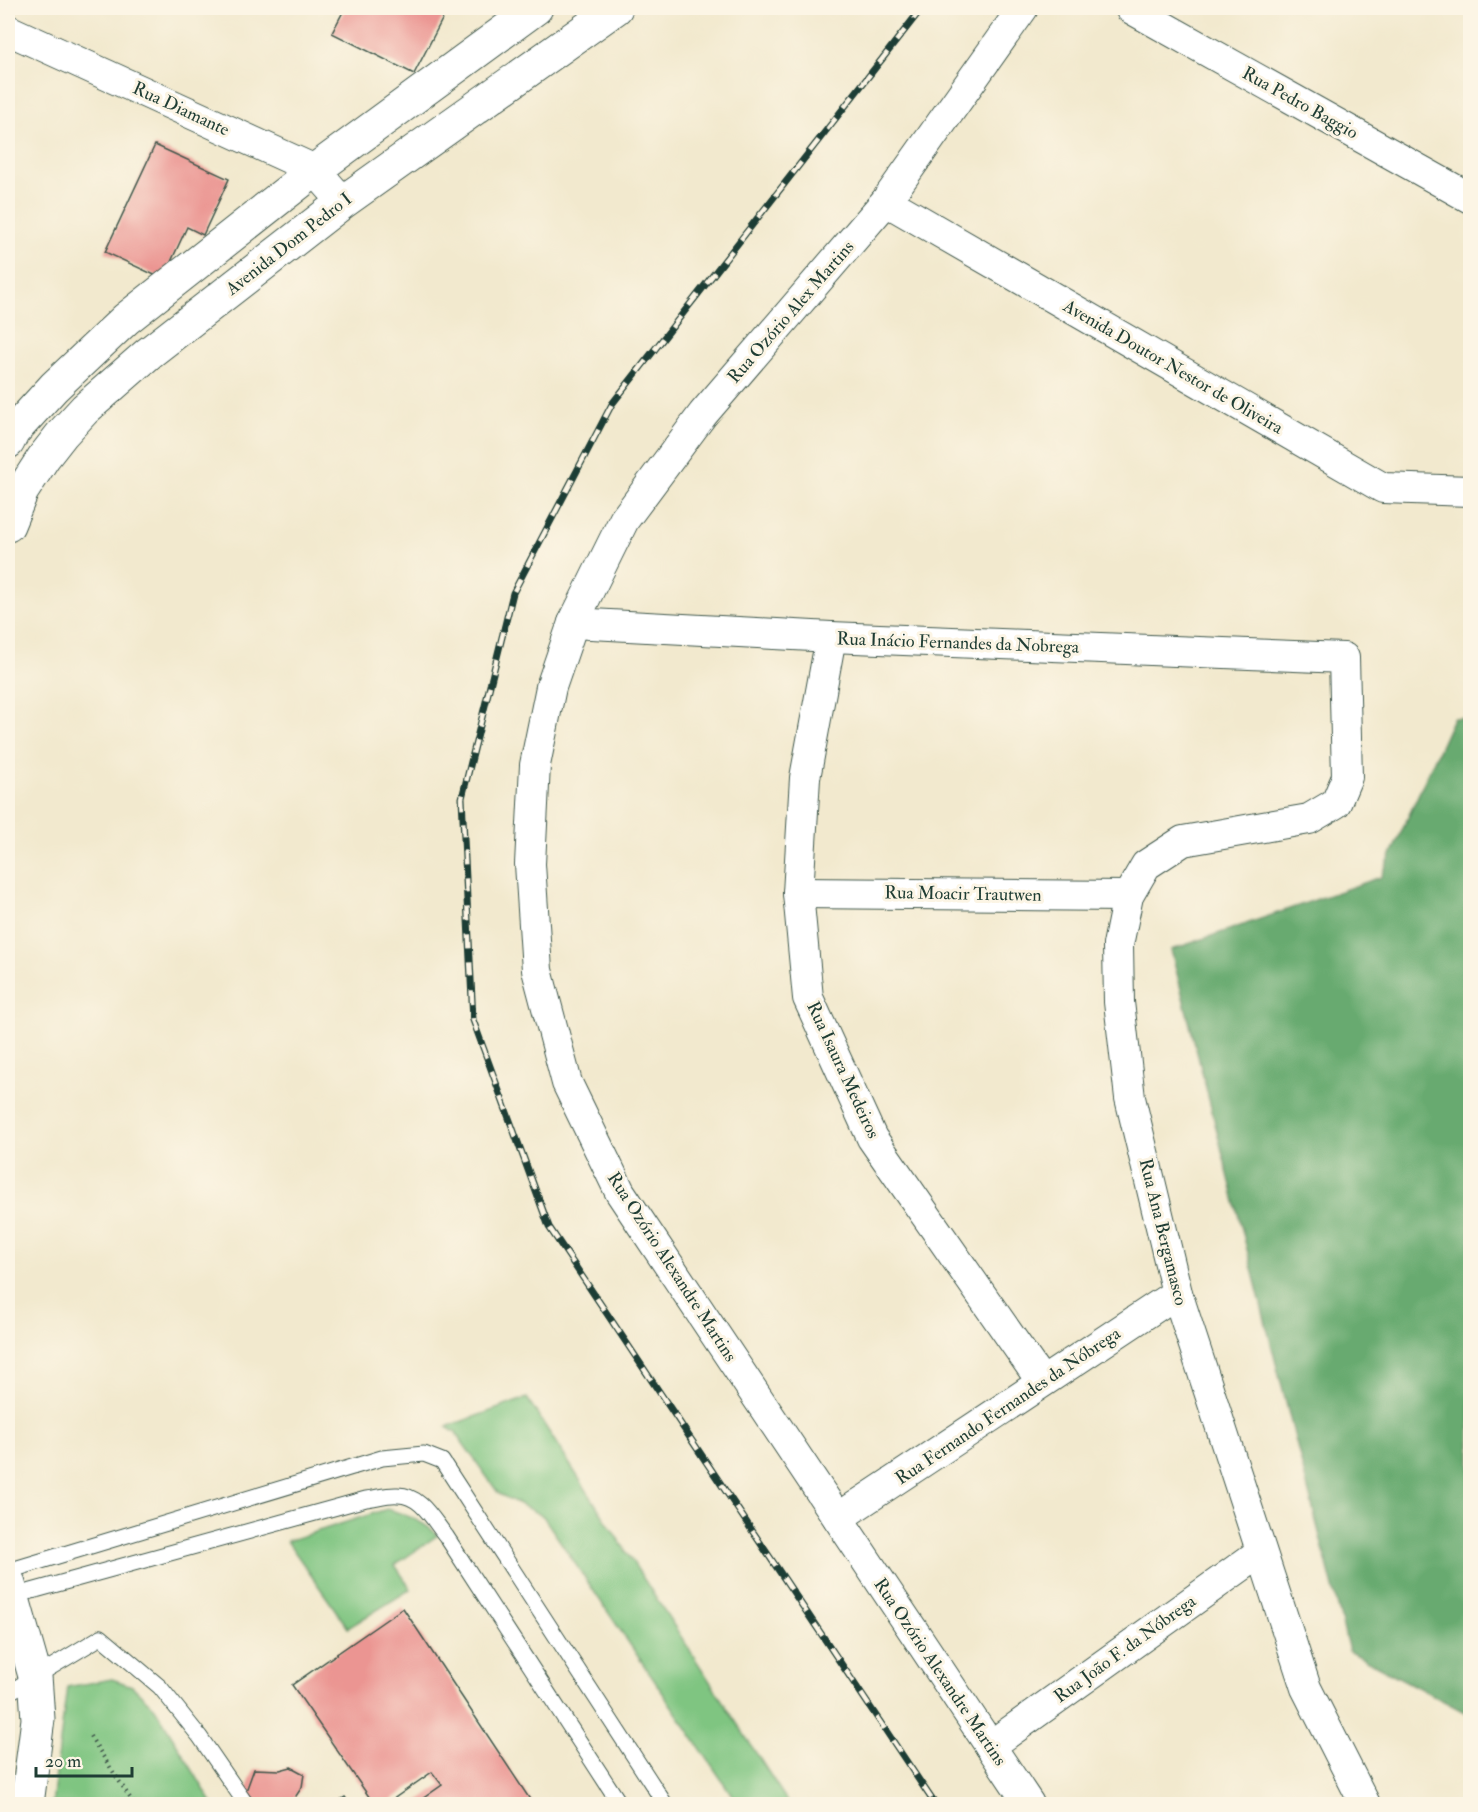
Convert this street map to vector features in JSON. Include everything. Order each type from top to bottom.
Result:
[{"type":"street","points":[[8,442],[13,432],[54,387],[126,319],[315,170],[536,8]]},
{"type":"street","name":"Avenida Dom Pedro I","points":[[8,525],[22,491],[44,457],[84,409],[149,353],[343,202],[613,8]]},
{"type":"street","name":"Rua Ozório Alex Martins","points":[[573,623],[624,520],[696,424],[886,201],[1023,8]]},
{"type":"street","name":"Rua Pedro Baggio","points":[[1130,8],[1470,198]]},
{"type":"street","name":"Rua Diamante","points":[[8,30],[315,170],[343,202]]},
{"type":"street","name":"Avenida Doutor Nestor de Oliveira","points":[[886,201],[1383,488],[1470,491]]},
{"type":"street","name":"Rua Inácio Fernandes da Nobrega","points":[[573,623],[831,637],[1344,658],[1347,777]]},
{"type":"street","name":"Rua Ozório Alexandre Martins","points":[[573,623],[551,687],[535,765],[530,864],[537,970],[567,1083],[620,1192],[1029,1804]]},
{"type":"street","name":"Rua Isaura Medeiros","points":[[831,637],[805,778],[798,892],[808,998],[872,1138],[1042,1382]]},
{"type":"street","name":"Rua Ana Bergamasco","points":[[1347,777],[1336,803],[1309,819],[1183,842],[1146,865],[1128,896],[1118,945],[1119,1002],[1130,1098],[1177,1293],[1306,1688],[1365,1804]]},
{"type":"street","name":"Rua Moacir Trautwen","points":[[798,892],[1128,896]]},
{"type":"street","name":"Rua Fernando Fernandes da Nóbrega","points":[[838,1518],[1177,1293]]},
{"type":"street","name":"Rua João F. da Nóbrega","points":[[990,1746],[1261,1552]]},
{"type":"street","points":[[9,1587],[21,1684],[38,1719],[20,1770],[27,1804]]},
{"type":"lane","points":[[9,1587],[382,1458],[424,1454],[442,1461],[665,1804]]},
{"type":"lane","points":[[9,1587],[366,1500],[398,1495],[409,1497],[417,1500],[446,1536],[620,1804]]},
{"type":"lane","points":[[21,1684],[101,1637],[160,1687],[200,1737],[246,1804]]},
{"type":"path","points":[[90,1736],[134,1804]]},
{"type":"green space","points":[[1453,718],[1470,718],[1470,1715],[1349,1651],[1171,950],[1381,877]]},
{"type":"green space","points":[[527,1398],[789,1804],[738,1804],[543,1516],[499,1494],[455,1432],[446,1427]]},
{"type":"green space","points":[[387,1509],[414,1519],[438,1535],[395,1565],[411,1589],[348,1628],[287,1541]]},
{"type":"green space","points":[[112,1679],[132,1686],[155,1708],[213,1804],[52,1804],[67,1687]]},
{"type":"building","points":[[345,8],[448,8],[414,74],[332,33]]},
{"type":"building","points":[[155,145],[229,179],[203,235],[187,227],[163,279],[105,252]]},
{"type":"building","points":[[403,1608],[533,1804],[415,1804],[442,1785],[432,1772],[386,1804],[374,1804],[292,1685]]},
{"type":"building","points":[[291,1767],[304,1774],[302,1787],[292,1802],[293,1804],[256,1804],[246,1791],[254,1769],[280,1770]]},
{"type":"building","points":[[345,1797],[350,1804],[334,1804]]},
{"type":"railway","points":[[922,8],[612,404],[513,593],[462,798],[473,1020],[549,1227],[935,1804]]}]
